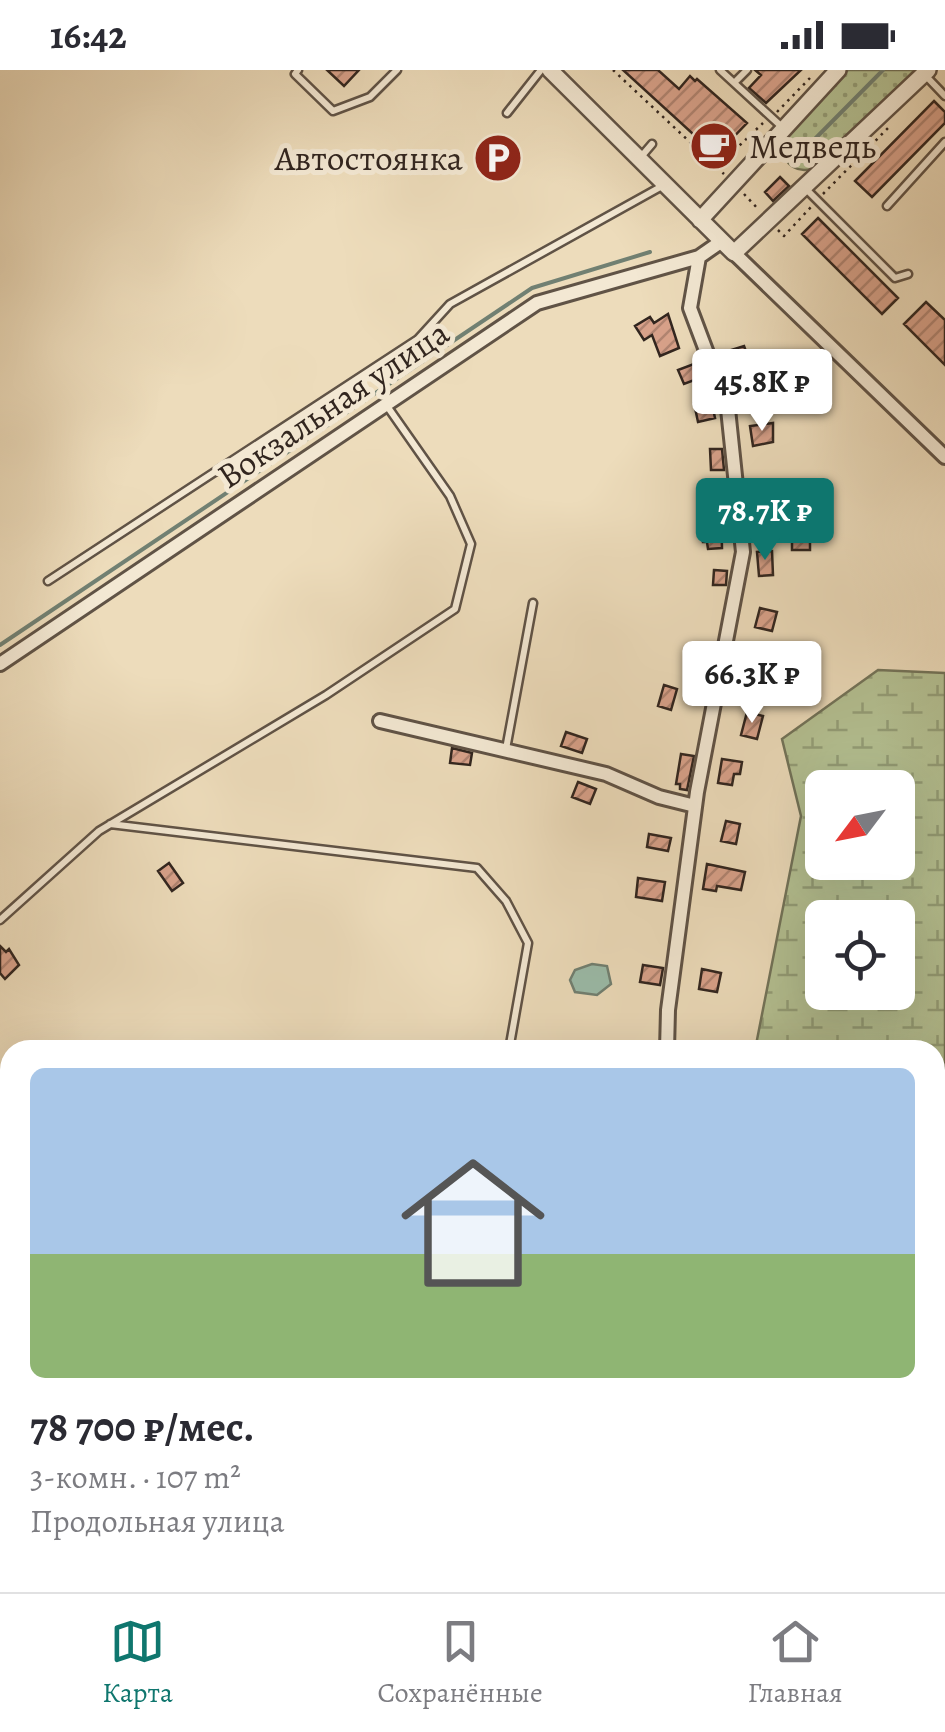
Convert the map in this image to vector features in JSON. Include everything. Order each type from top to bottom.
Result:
[{"type":"street","points":[[550,70],[945,457]]},
{"type":"street","points":[[700,220],[838,70]]},
{"type":"street","name":"Вокзальная улица","points":[[0,664],[536,303],[728,247],[770,221],[926,72]]},
{"type":"street","points":[[667,1040],[695,806],[743,552],[728,409],[690,308],[699,257]]},
{"type":"street","points":[[380,721],[606,774],[659,797],[695,806]]},
{"type":"lane","points":[[298,70],[295,74],[333,111],[370,97],[396,70]]},
{"type":"lane","points":[[508,113],[541,70]]},
{"type":"lane","points":[[720,70],[782,128]]},
{"type":"lane","points":[[735,82],[747,70]]},
{"type":"lane","points":[[926,72],[945,96]]},
{"type":"lane","points":[[887,206],[945,142]]},
{"type":"lane","points":[[639,158],[652,144]]},
{"type":"lane","points":[[48,582],[418,339],[450,304],[665,185]]},
{"type":"lane","points":[[804,188],[895,278],[908,274]]},
{"type":"lane","points":[[0,920],[109,824],[326,695],[455,609],[471,544],[450,496],[386,405]]},
{"type":"lane","points":[[506,751],[533,603]]},
{"type":"lane","points":[[109,824],[477,868],[506,901],[528,943],[511,1040]]},
{"type":"path","points":[[613,70],[784,236],[894,122]]},
{"type":"green space","points":[[848,70],[915,70],[821,165],[806,170],[793,167],[785,157],[782,142]]},
{"type":"green space","points":[[878,670],[945,673],[945,1040],[757,1040],[801,816],[782,739]]},
{"type":"shaded area","points":[[592,964],[607,966],[611,984],[597,995],[575,992],[570,980],[575,970]]},
{"type":"building","points":[[327,70],[359,70],[344,86]]},
{"type":"building","points":[[623,70],[658,70],[679,89],[690,76],[747,123],[716,155]]},
{"type":"building","points":[[755,70],[801,70],[766,103],[749,88],[761,75]]},
{"type":"building","points":[[934,101],[945,112],[945,123],[872,197],[855,181]]},
{"type":"building","points":[[780,177],[789,186],[773,201],[765,192]]},
{"type":"building","points":[[818,218],[898,298],[882,314],[802,234]]},
{"type":"building","points":[[926,302],[945,320],[945,365],[904,324]]},
{"type":"building","points":[[668,314],[679,348],[660,356],[652,335],[644,340],[635,326],[650,317],[654,323]]},
{"type":"building","points":[[744,346],[755,376],[762,374],[766,389],[759,390],[761,395],[745,399],[731,350]]},
{"type":"building","points":[[699,362],[705,376],[684,384],[678,370]]},
{"type":"building","points":[[711,399],[715,418],[698,422],[694,403]]},
{"type":"building","points":[[773,423],[773,442],[753,446],[750,426]]},
{"type":"building","points":[[710,449],[722,449],[724,470],[711,470]]},
{"type":"building","points":[[788,506],[788,529],[766,529],[766,507]]},
{"type":"building","points":[[701,507],[721,507],[722,548],[708,549],[707,542],[703,542]]},
{"type":"building","points":[[810,537],[810,550],[792,550],[792,538]]},
{"type":"building","points":[[772,551],[773,575],[759,576],[757,552]]},
{"type":"building","points":[[714,570],[727,571],[726,585],[713,585]]},
{"type":"building","points":[[760,608],[777,612],[772,631],[755,627]]},
{"type":"building","points":[[697,663],[711,666],[707,685],[694,682]]},
{"type":"building","points":[[740,672],[760,676],[756,691],[736,686]]},
{"type":"building","points":[[664,685],[677,689],[671,710],[658,706]]},
{"type":"building","points":[[747,712],[763,716],[757,739],[741,735]]},
{"type":"building","points":[[566,732],[587,739],[582,753],[561,746]]},
{"type":"building","points":[[452,748],[472,753],[470,765],[450,763]]},
{"type":"building","points":[[681,754],[694,756],[687,790],[676,784]]},
{"type":"building","points":[[722,759],[742,762],[732,785],[718,783]]},
{"type":"building","points":[[578,782],[596,789],[590,804],[572,797]]},
{"type":"building","points":[[726,821],[740,824],[736,844],[721,841]]},
{"type":"building","points":[[649,834],[671,838],[668,851],[647,847]]},
{"type":"building","points":[[169,863],[183,883],[172,891],[158,871]]},
{"type":"building","points":[[707,864],[745,872],[741,890],[717,886],[716,891],[703,889]]},
{"type":"building","points":[[638,878],[665,882],[662,901],[636,897]]},
{"type":"building","points":[[0,946],[6,952],[9,949],[19,965],[5,979],[0,973]]},
{"type":"building","points":[[643,965],[663,968],[660,985],[640,982]]},
{"type":"building","points":[[702,969],[721,973],[717,992],[699,989]]},
{"type":"waterway","points":[[798,156],[883,70]]},
{"type":"waterway","points":[[0,645],[532,288],[650,252]]},
{"type":"place","name":"Медведь","points":[[714,146]]},
{"type":"place","name":"Автостоянка","points":[[498,158]]}]
